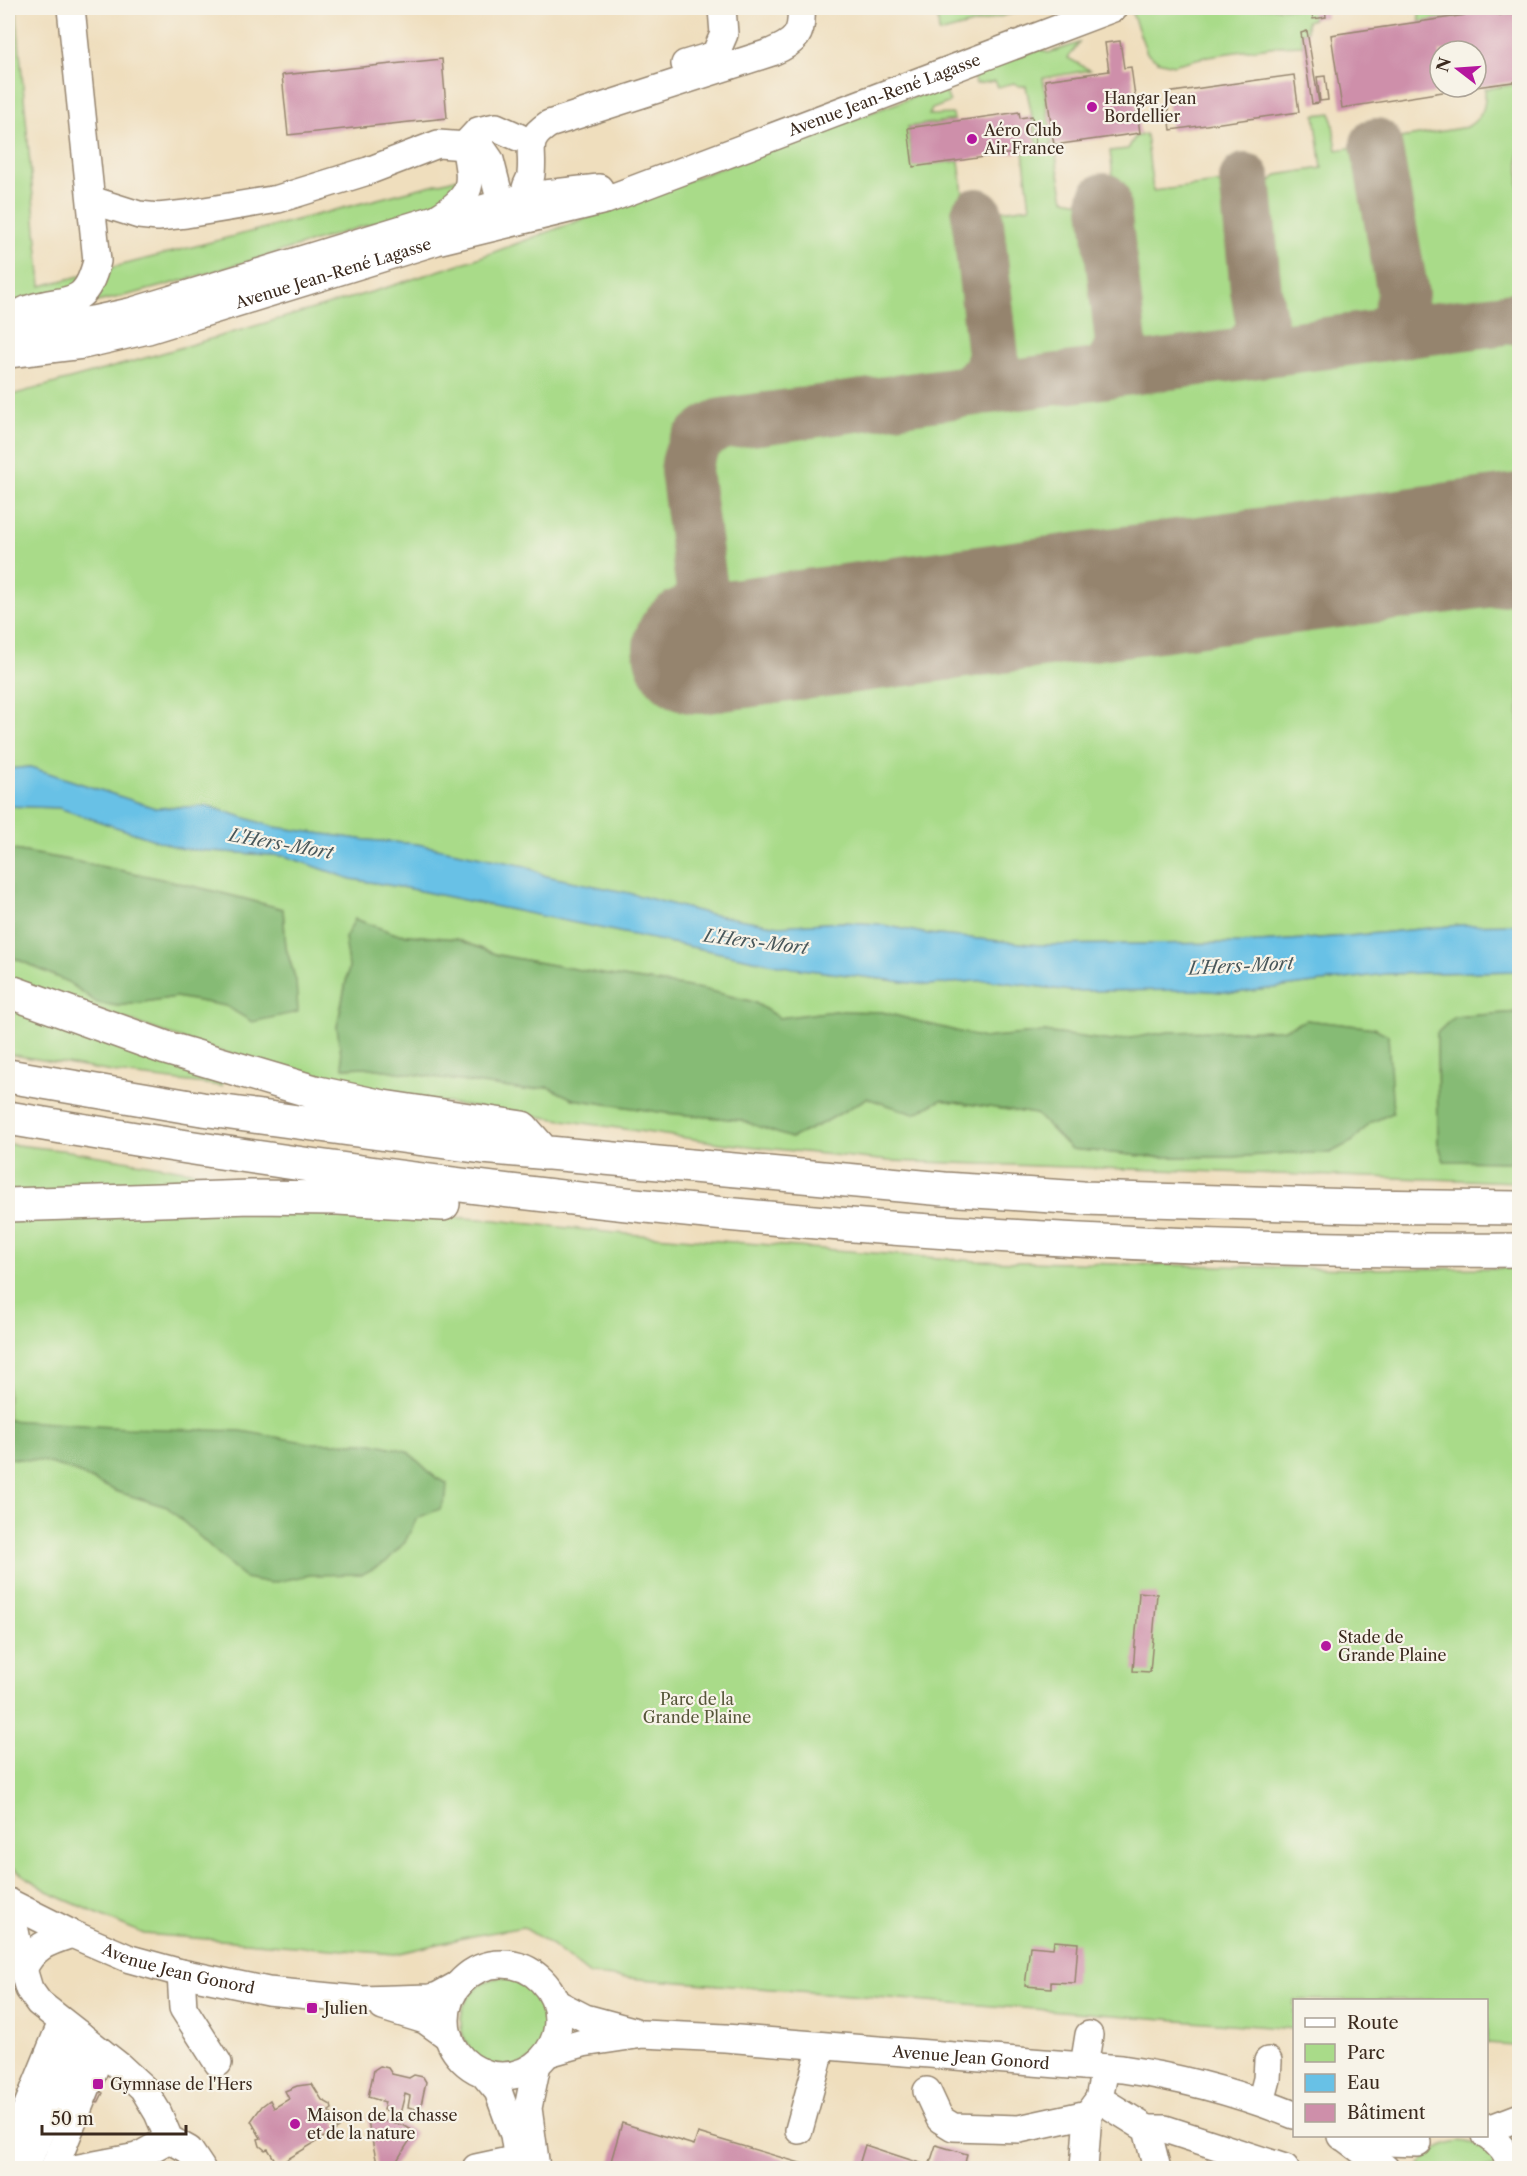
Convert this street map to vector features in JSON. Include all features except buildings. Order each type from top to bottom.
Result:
[{"type":"highway","points":[[8,991],[166,1048],[318,1093],[382,1107],[522,1128],[544,1153]]},
{"type":"highway","points":[[8,1076],[213,1110],[492,1148],[944,1189],[1083,1198],[1520,1208]]},
{"type":"highway","points":[[8,1118],[194,1149],[436,1183],[678,1211],[1014,1236],[1130,1242],[1520,1250]]},
{"type":"highway","points":[[8,1205],[251,1197],[385,1200],[480,1208],[678,1211]]},
{"type":"street","points":[[8,322],[30,308],[73,300],[93,279],[98,261],[70,8]]},
{"type":"street","points":[[528,201],[519,176],[515,154],[518,137],[531,120],[545,111],[715,55],[724,34],[722,8]]},
{"type":"street","points":[[528,201],[531,175],[529,151],[540,130],[549,124],[772,52],[790,44],[802,23],[801,8]]},
{"type":"street","name":"Avenue Jean-René Lagasse","points":[[8,331],[72,324],[130,312],[435,219],[465,214],[501,203],[606,200],[1113,8]]},
{"type":"street","points":[[465,145],[478,131],[496,126],[518,137]]},
{"type":"street","points":[[92,204],[101,203],[139,215],[158,217],[232,207],[278,199],[368,171],[438,144],[481,147],[490,159],[501,203]]},
{"type":"street","points":[[435,219],[458,205],[469,187],[470,177],[465,145]]},
{"type":"street","name":"Avenue Jean-René Lagasse","points":[[8,354],[83,345],[148,330],[437,242],[528,201]]},
{"type":"street","points":[[8,1902],[15,1969],[39,2003],[143,2088],[169,2139],[189,2150],[201,2169]]},
{"type":"street","name":"Avenue Jean Gonord","points":[[8,1902],[72,1934],[130,1959],[182,1973],[268,1991],[361,2000],[430,1998],[458,1985],[482,1967],[500,1963],[513,1964],[535,1974],[551,1992],[556,2003],[585,2018],[643,2034],[1095,2067],[1172,2076],[1247,2096],[1293,2115]]},
{"type":"street","points":[[15,1969],[46,1942],[72,1934]]},
{"type":"street","points":[[182,1973],[183,2007],[218,2062]]},
{"type":"street","points":[[449,2037],[446,2015],[452,1994],[458,1985]]},
{"type":"street","name":"Avenue Jean Gonord","points":[[361,2000],[425,2020],[449,2037],[461,2058],[482,2072],[496,2076],[524,2071],[542,2058],[583,2043],[643,2034]]},
{"type":"street","points":[[525,2165],[528,2108],[542,2058],[557,2034],[556,2003]]},
{"type":"street","points":[[8,2154],[71,2029]]},
{"type":"street","points":[[25,2169],[71,2029]]},
{"type":"street","points":[[1084,2169],[1094,2107],[1095,2067],[1089,2035]]},
{"type":"street","points":[[799,2130],[822,2046]]},
{"type":"street","points":[[54,2169],[101,2052]]},
{"type":"street","points":[[1261,2102],[1267,2079],[1268,2061]]},
{"type":"street","points":[[482,2072],[498,2091],[525,2165]]},
{"type":"street","points":[[927,2091],[940,2120],[952,2127],[1019,2129],[1094,2107],[1147,2129],[1166,2129],[1285,2169]]},
{"type":"street","points":[[1488,2130],[1520,2117]]},
{"type":"street","points":[[1147,2129],[1154,2154],[1155,2169]]},
{"type":"street","points":[[1488,2136],[1513,2155]]},
{"type":"street","points":[[1342,2137],[1385,2169]]},
{"type":"street","points":[[1349,2137],[1387,2142],[1423,2139]]},
{"type":"street","points":[[79,2169],[137,2157],[169,2139]]},
{"type":"street","points":[[1402,2169],[1408,2155],[1423,2139]]},
{"type":"street","points":[[476,2168],[525,2165]]},
{"type":"green space","points":[[8,8],[16,8],[41,286],[459,178],[459,186],[436,204],[205,274],[107,300],[8,316]]},
{"type":"green space","points":[[937,8],[1032,8],[939,33]]},
{"type":"green space","points":[[1139,8],[1311,8],[1313,19],[1307,21],[1307,31],[1301,33],[1303,45],[1277,46],[1208,56],[1173,65],[1158,61],[1147,53],[1132,13]]},
{"type":"green space","points":[[1418,8],[1519,8],[1520,12],[1499,15],[1499,11],[1420,22]]},
{"type":"green space","points":[[1079,43],[1068,58],[1090,70],[1043,78],[1052,145],[1038,147],[1026,86],[1014,83],[998,87],[995,81],[976,84],[972,74],[1039,49],[1048,53]]},
{"type":"green space","points":[[1519,84],[1519,305],[1444,314],[1426,306],[1414,290],[1387,146],[1389,140],[1467,127],[1480,115],[1485,99],[1488,99],[1488,89]]},
{"type":"green space","points":[[943,86],[950,102],[932,109],[929,115],[953,114],[954,120],[908,127],[913,166],[959,161],[983,362],[977,371],[964,378],[724,411],[701,420],[686,431],[677,448],[672,471],[700,690],[1519,580],[1519,924],[1460,925],[1244,943],[1039,945],[928,934],[878,924],[842,922],[779,926],[709,914],[628,893],[546,876],[525,866],[417,844],[366,840],[274,827],[208,806],[155,808],[30,767],[8,769],[8,396],[385,288],[475,259]]},
{"type":"green space","points":[[1331,113],[1337,150],[1360,146],[1366,156],[1391,303],[1377,321],[1308,331],[1286,330],[1276,320],[1271,309],[1259,194],[1277,175],[1322,168],[1315,115]]},
{"type":"green space","points":[[1146,134],[1153,191],[1217,183],[1233,191],[1237,198],[1250,324],[1244,333],[1233,341],[1156,351],[1142,343],[1134,331],[1130,321],[1110,151],[1128,149],[1135,137]]},
{"type":"green space","points":[[1056,147],[1064,199],[1085,204],[1095,212],[1109,326],[1104,347],[1091,362],[1025,371],[1009,362],[1005,355],[988,216],[1000,211],[1030,207],[1023,152]]},
{"type":"green space","points":[[1519,331],[1519,496],[757,598],[734,590],[724,584],[716,574],[699,461],[707,447],[719,440],[740,434]]},
{"type":"green space","points":[[8,806],[59,808],[182,849],[285,856],[351,879],[406,888],[793,968],[928,985],[987,980],[1071,991],[1197,990],[1236,993],[1385,974],[1519,971],[1519,1012],[1454,1017],[1437,1033],[1438,1143],[1444,1161],[1519,1162],[1519,1182],[889,1161],[720,1143],[399,1096],[211,1049],[8,978],[8,955],[68,982],[98,1003],[118,1006],[176,997],[226,1006],[252,1021],[296,981],[286,948],[283,909],[215,891],[8,849]],"holes":[[[355,919],[396,934],[456,939],[498,955],[702,989],[754,1002],[779,1018],[835,1011],[882,1012],[983,1038],[1044,1032],[1111,1041],[1169,1032],[1282,1030],[1306,1020],[1374,1028],[1388,1036],[1370,1123],[1353,1141],[1330,1153],[1233,1157],[1153,1157],[1071,1149],[1037,1114],[941,1100],[914,1114],[867,1098],[791,1138],[740,1120],[666,1113],[573,1099],[548,1087],[524,1090],[364,1067],[344,1068],[337,1027],[349,967]]]},
{"type":"green space","points":[[8,849],[215,891],[283,909],[286,948],[296,981],[298,1012],[252,1022],[226,1006],[176,997],[118,1006],[97,1003],[68,982],[8,955]]},
{"type":"green space","points":[[355,919],[396,934],[456,939],[498,955],[702,989],[754,1002],[779,1018],[835,1011],[882,1012],[983,1038],[1044,1032],[1111,1041],[1169,1032],[1282,1030],[1306,1020],[1374,1028],[1388,1035],[1393,1113],[1370,1123],[1353,1141],[1330,1153],[1233,1157],[1153,1157],[1071,1149],[1036,1114],[941,1100],[914,1114],[867,1098],[791,1138],[740,1120],[666,1113],[573,1099],[548,1087],[524,1090],[364,1067],[343,1068],[337,1027],[349,967],[345,938]]},
{"type":"green space","points":[[8,1008],[223,1082],[222,1086],[130,1075],[8,1054]]},
{"type":"green space","points":[[1519,1012],[1519,1162],[1444,1161],[1438,1143],[1437,1033],[1454,1017]]},
{"type":"green space","points":[[8,1144],[69,1151],[208,1174],[211,1180],[210,1187],[8,1194]]},
{"type":"green space","name":"Parc de la Grande Plaine","points":[[289,1207],[495,1220],[615,1233],[977,1261],[1355,1269],[1519,1268],[1520,1999],[1514,2046],[1488,2044],[1488,1999],[1293,1999],[1293,2029],[590,1975],[552,1945],[523,1927],[395,1954],[144,1934],[52,1894],[8,1865],[8,1217]]},
{"type":"green space","points":[[8,1420],[126,1428],[241,1431],[310,1443],[373,1443],[407,1451],[436,1478],[447,1483],[446,1497],[440,1509],[417,1518],[405,1542],[386,1562],[363,1574],[310,1575],[271,1583],[245,1578],[167,1507],[118,1492],[69,1469],[42,1461],[8,1458]]},
{"type":"green space","points":[[506,1977],[523,1981],[538,1990],[547,2005],[551,2022],[547,2039],[538,2054],[523,2063],[506,2067],[489,2063],[474,2054],[465,2039],[461,2022],[465,2005],[474,1990],[489,1981]]},
{"type":"green space","points":[[1459,2141],[1484,2149],[1502,2168],[1419,2168],[1426,2157],[1435,2150]]},
{"type":"water","name":"L'Hers-Mort","points":[[30,767],[155,808],[208,806],[274,827],[366,840],[417,844],[525,866],[546,876],[629,893],[709,914],[779,926],[842,922],[878,924],[928,934],[1039,945],[1244,943],[1460,925],[1519,924],[1519,971],[1385,974],[1236,993],[1197,990],[1071,991],[987,980],[928,985],[793,968],[406,888],[351,879],[285,856],[182,849],[59,808],[8,806],[8,769]]},
{"type":"taxiway","points":[[1376,144],[1403,294],[1398,320],[1380,336]]},
{"type":"taxiway","points":[[1242,354],[1257,340],[1262,325],[1256,291],[1245,179]]},
{"type":"taxiway","points":[[1102,373],[1115,359],[1121,343],[1104,199]]},
{"type":"taxiway","points":[[968,391],[989,374],[993,356],[977,214]]},
{"type":"taxiway","points":[[755,641],[730,635],[717,627],[704,604],[686,471],[692,448],[701,436],[714,427],[722,424],[1520,317]]},
{"type":"runway","points":[[698,649],[1520,538]]},
{"type":"place","name":"Hangar Jean Bordellier","points":[[1092,107]]},
{"type":"place","name":"Aéro Club Air France","points":[[972,139]]},
{"type":"place","name":"Stade de Grande Plaine","points":[[1326,1646]]},
{"type":"place","name":"Julien","points":[[312,2008]]},
{"type":"place","name":"Gymnase de l'Hers","points":[[98,2084]]},
{"type":"place","name":"Maison de la chasse et de la nature","points":[[295,2124]]}]
